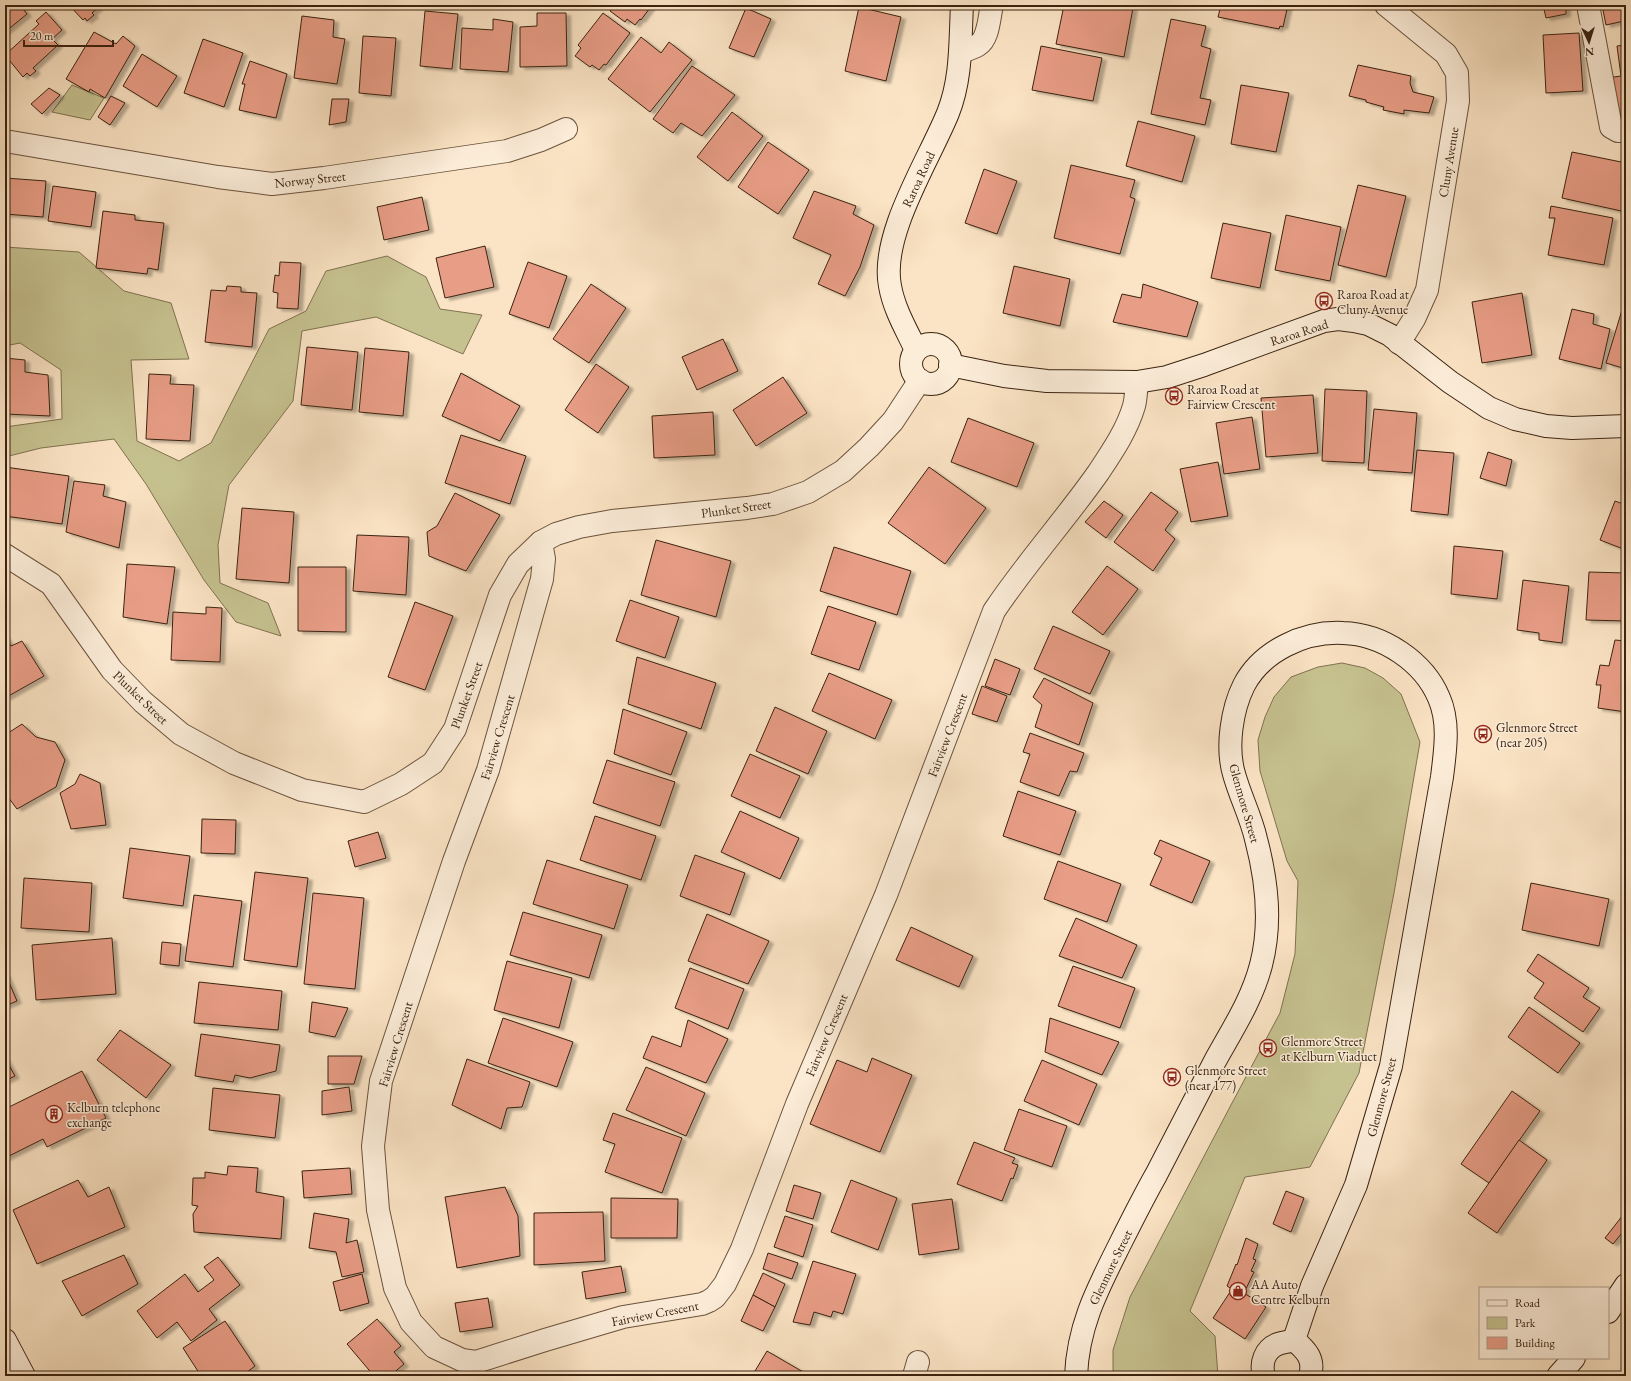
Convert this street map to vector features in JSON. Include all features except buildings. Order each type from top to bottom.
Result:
[{"type":"street","name":"Raroa Road","points":[[916,350],[895,305],[890,284],[888,263],[900,218],[949,112],[958,81],[962,5]]},
{"type":"street","points":[[960,53],[979,45],[983,41],[992,5]]},
{"type":"street","name":"Cluny Avenue","points":[[1386,5],[1446,54],[1457,73],[1458,101],[1426,290],[1414,319],[1399,343]]},
{"type":"street","points":[[1588,5],[1611,126],[1618,130],[1626,131]]},
{"type":"street","name":"Norway Street","points":[[5,141],[218,177],[272,184],[324,178],[508,151],[541,140],[566,129]]},
{"type":"street","name":"Raroa Road","points":[[950,365],[1004,376],[1047,381],[1137,382],[1167,376],[1204,365],[1324,321],[1338,320],[1368,324],[1390,335],[1450,382],[1488,408],[1516,420],[1546,426],[1572,428],[1626,426]]},
{"type":"street","points":[[928,344],[941,346],[950,356],[950,371],[942,380],[930,384],[920,380],[911,368],[913,356],[916,350],[928,344]]},
{"type":"street","name":"Plunket Street","points":[[5,556],[51,584],[112,670],[143,702],[181,734],[234,763],[302,790],[364,802],[401,784],[433,763],[455,729],[500,595],[518,564],[541,542],[556,534],[579,527],[612,521],[774,504],[808,492],[843,471],[869,447],[893,421],[920,380]]},
{"type":"street","name":"Fairview Crescent","points":[[541,542],[544,559],[542,579],[509,700],[488,770],[454,861],[381,1081],[373,1146],[378,1210],[395,1288],[411,1322],[434,1348],[462,1360],[476,1362],[623,1317],[709,1302],[725,1284],[742,1249],[797,1104],[886,895],[994,611],[1005,594],[1074,506],[1108,457],[1126,427],[1134,406],[1137,382]]},
{"type":"street","name":"Glenmore Street","points":[[1076,1376],[1077,1356],[1083,1326],[1098,1287],[1214,1064],[1250,999],[1261,968],[1267,939],[1268,899],[1256,838],[1233,771],[1230,734],[1234,709],[1245,684],[1259,665],[1278,649],[1301,640],[1320,635],[1343,633],[1365,636],[1386,644],[1403,653],[1421,670],[1431,682],[1441,701],[1445,726],[1445,747],[1442,777],[1391,1066],[1375,1125],[1356,1185],[1312,1286],[1294,1340]]},
{"type":"street","points":[[1609,1310],[1626,1285]]},
{"type":"street","points":[[5,1340],[24,1376]]},
{"type":"street","points":[[1264,1376],[1262,1361],[1271,1347],[1279,1343],[1294,1340],[1309,1355],[1313,1374]]},
{"type":"green space","points":[[72,85],[104,98],[90,120],[52,112]]},
{"type":"green space","points":[[5,247],[79,252],[124,291],[171,303],[189,359],[131,360],[137,441],[179,461],[211,443],[269,329],[306,311],[326,271],[387,256],[426,277],[440,309],[482,315],[463,354],[376,317],[302,331],[293,401],[229,485],[218,545],[220,583],[268,603],[281,636],[236,622],[204,580],[146,484],[114,439],[41,448],[5,457],[5,427],[62,419],[61,370],[20,343],[5,346]]},
{"type":"green space","points":[[1342,663],[1365,668],[1383,678],[1401,694],[1420,742],[1394,893],[1359,1073],[1310,1167],[1245,1177],[1190,1311],[1215,1336],[1218,1376],[1113,1376],[1113,1350],[1130,1297],[1280,1013],[1295,954],[1298,881],[1287,861],[1260,771],[1258,740],[1265,717],[1274,697],[1291,677],[1318,667]]},
{"type":"place","name":"Raroa Road at Cluny Avenue","points":[[1324,301]]},
{"type":"place","name":"Raroa Road at Fairview Crescent","points":[[1174,396]]},
{"type":"place","name":"Glenmore Street (near 205)","points":[[1483,734]]},
{"type":"place","name":"Glenmore Street at Kelburn Viaduct","points":[[1268,1048]]},
{"type":"place","name":"Glenmore Street (near 177)","points":[[1172,1077]]},
{"type":"place","name":"Kelburn telephone exchange","points":[[54,1114]]},
{"type":"place","name":"AA Auto Centre Kelburn","points":[[1238,1291]]}]
